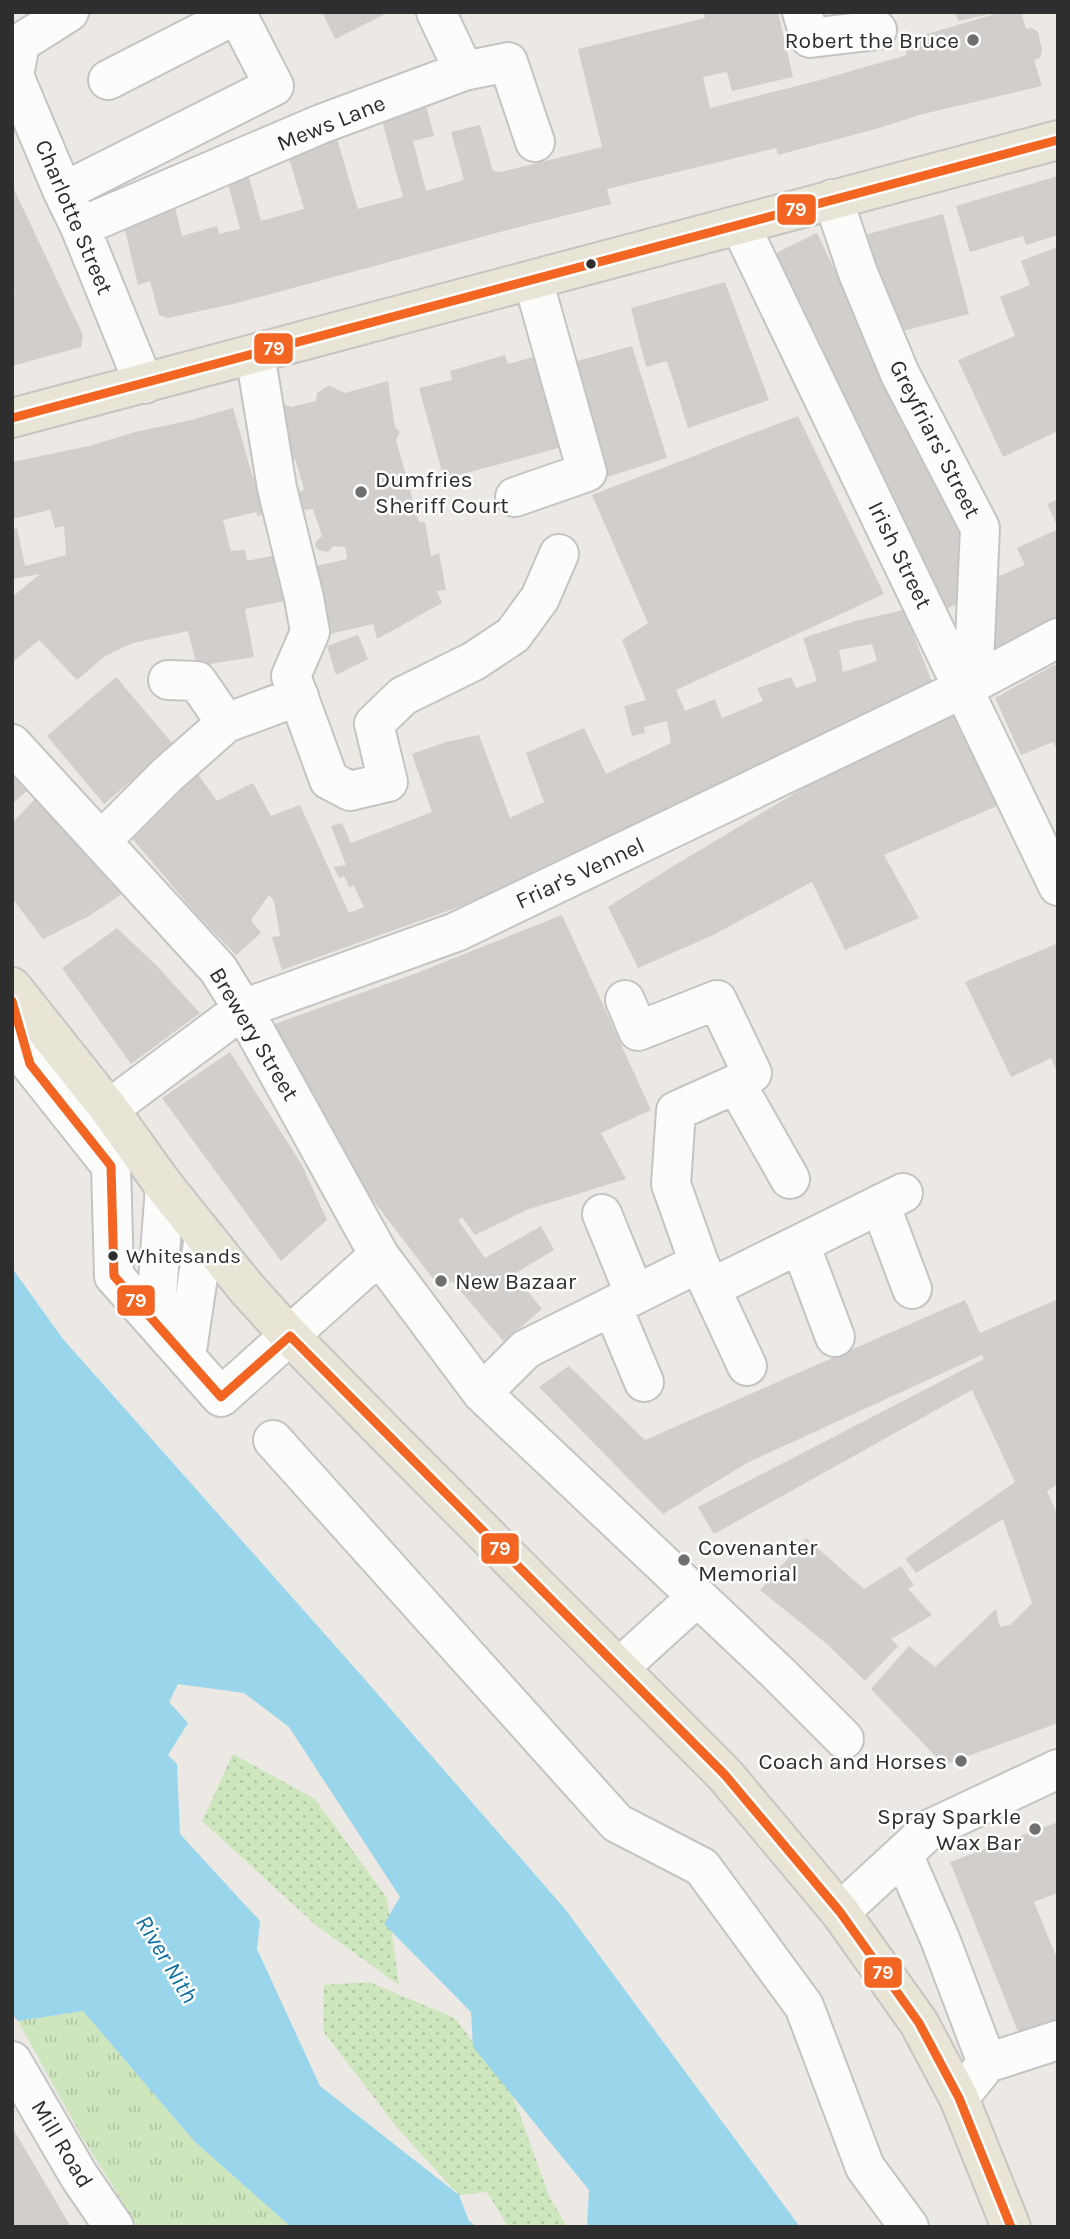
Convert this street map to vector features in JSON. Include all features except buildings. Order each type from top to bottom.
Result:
[{"type":"main road","points":[[12,418],[1058,140]]},
{"type":"main road","points":[[12,987],[204,1236],[290,1336],[725,1775],[841,1912],[919,2023],[959,2098],[1011,2227]]},
{"type":"street","points":[[436,12],[464,71]]},
{"type":"street","points":[[802,12],[810,38],[877,30]]},
{"type":"street","points":[[63,192],[274,86],[237,14],[108,80]]},
{"type":"street","name":"Charlotte Street","points":[[33,33],[14,76],[144,384]]},
{"type":"street","name":"Mews Lane","points":[[80,227],[321,124],[464,71],[508,62],[535,142]]},
{"type":"street","name":"Greyfriars' Street","points":[[833,199],[858,273],[900,373],[980,528],[974,663],[964,688]]},
{"type":"street","name":"Irish Street","points":[[740,225],[1058,886]]},
{"type":"street","points":[[514,497],[587,472],[533,280]]},
{"type":"street","points":[[254,354],[277,488],[310,632],[290,676],[329,780],[350,791],[388,782],[374,724],[403,696],[474,662],[513,635],[540,598],[559,554]]},
{"type":"street","name":"Friar's Vennel","points":[[109,1110],[243,1009],[456,932],[964,688],[1058,638]]},
{"type":"street","points":[[168,680],[197,681],[226,723]]},
{"type":"street","points":[[101,841],[167,775],[226,723],[299,696]]},
{"type":"street","name":"Brewery Street","points":[[12,744],[218,969],[243,1009],[379,1255],[482,1392],[777,1672],[844,1740]]},
{"type":"street","points":[[12,1000],[30,1064],[111,1166]]},
{"type":"street","points":[[625,1000],[638,1031],[717,1000],[752,1073],[736,1084],[676,1111],[671,1184],[705,1275],[747,1366]]},
{"type":"street","points":[[736,1084],[790,1180]]},
{"type":"street","points":[[109,1110],[117,1315],[183,1389],[221,1397]]},
{"type":"street","points":[[155,1321],[165,1187]]},
{"type":"street","points":[[482,1392],[526,1349],[624,1301],[800,1244],[892,1198],[912,1290]]},
{"type":"street","points":[[602,1214],[645,1382]]},
{"type":"street","points":[[186,1357],[204,1236]]},
{"type":"street","points":[[800,1244],[835,1337]]},
{"type":"street","points":[[221,1397],[379,1255]]},
{"type":"street","points":[[114,1276],[221,1397]]},
{"type":"street","points":[[273,1440],[617,1823],[702,1867],[804,2006],[865,2166],[909,2227]]},
{"type":"street","points":[[619,1668],[697,1597]]},
{"type":"street","points":[[841,1912],[930,1829],[1058,1769]]},
{"type":"street","points":[[903,1854],[940,1939],[987,2063]]},
{"type":"street","points":[[959,2098],[987,2063],[1058,2040]]},
{"type":"street","name":"Mill Road","points":[[12,2061],[79,2176],[114,2227]]},
{"type":"green space","points":[[233,1754],[315,1799],[387,1898],[399,1985],[317,1926],[202,1821]]},
{"type":"green space","points":[[369,1982],[455,2018],[513,2096],[549,2196],[567,2227],[508,2227],[487,2192],[459,2195],[399,2130],[323,2031],[324,1985]]},
{"type":"green space","points":[[83,2011],[194,2141],[291,2227],[138,2227],[82,2137],[18,2021]]},
{"type":"water","name":"River Nith","points":[[12,1268],[63,1339],[565,1909],[800,2227],[587,2227],[589,2190],[473,2047],[471,2012],[384,1924],[400,1897],[289,1727],[244,1693],[178,1684],[169,1702],[188,1723],[168,1755],[177,1764],[180,1834],[260,1921],[257,1949],[320,2086],[459,2195],[469,2221],[477,2227],[291,2227],[194,2141],[83,2011],[18,2021],[12,2014]]},
{"type":"transit line","name":"79","points":[[12,418],[1058,140]]},
{"type":"transit line","name":"79","points":[[12,1001],[30,1064],[111,1166],[114,1276],[221,1397],[290,1336],[725,1775],[840,1912],[919,2023],[959,2098],[1011,2227]]},
{"type":"place","name":"Robert the Bruce","points":[[973,40]]},
{"type":"place","name":"Dumfries Sheriff Court","points":[[361,492]]},
{"type":"place","name":"Whitesands","points":[[113,1256]]},
{"type":"place","name":"New Bazaar","points":[[441,1281]]},
{"type":"place","name":"Covenanter Memorial","points":[[684,1560]]},
{"type":"place","name":"Coach and Horses","points":[[961,1761]]},
{"type":"place","name":"Spray Sparkle Wax Bar","points":[[1035,1829]]}]
